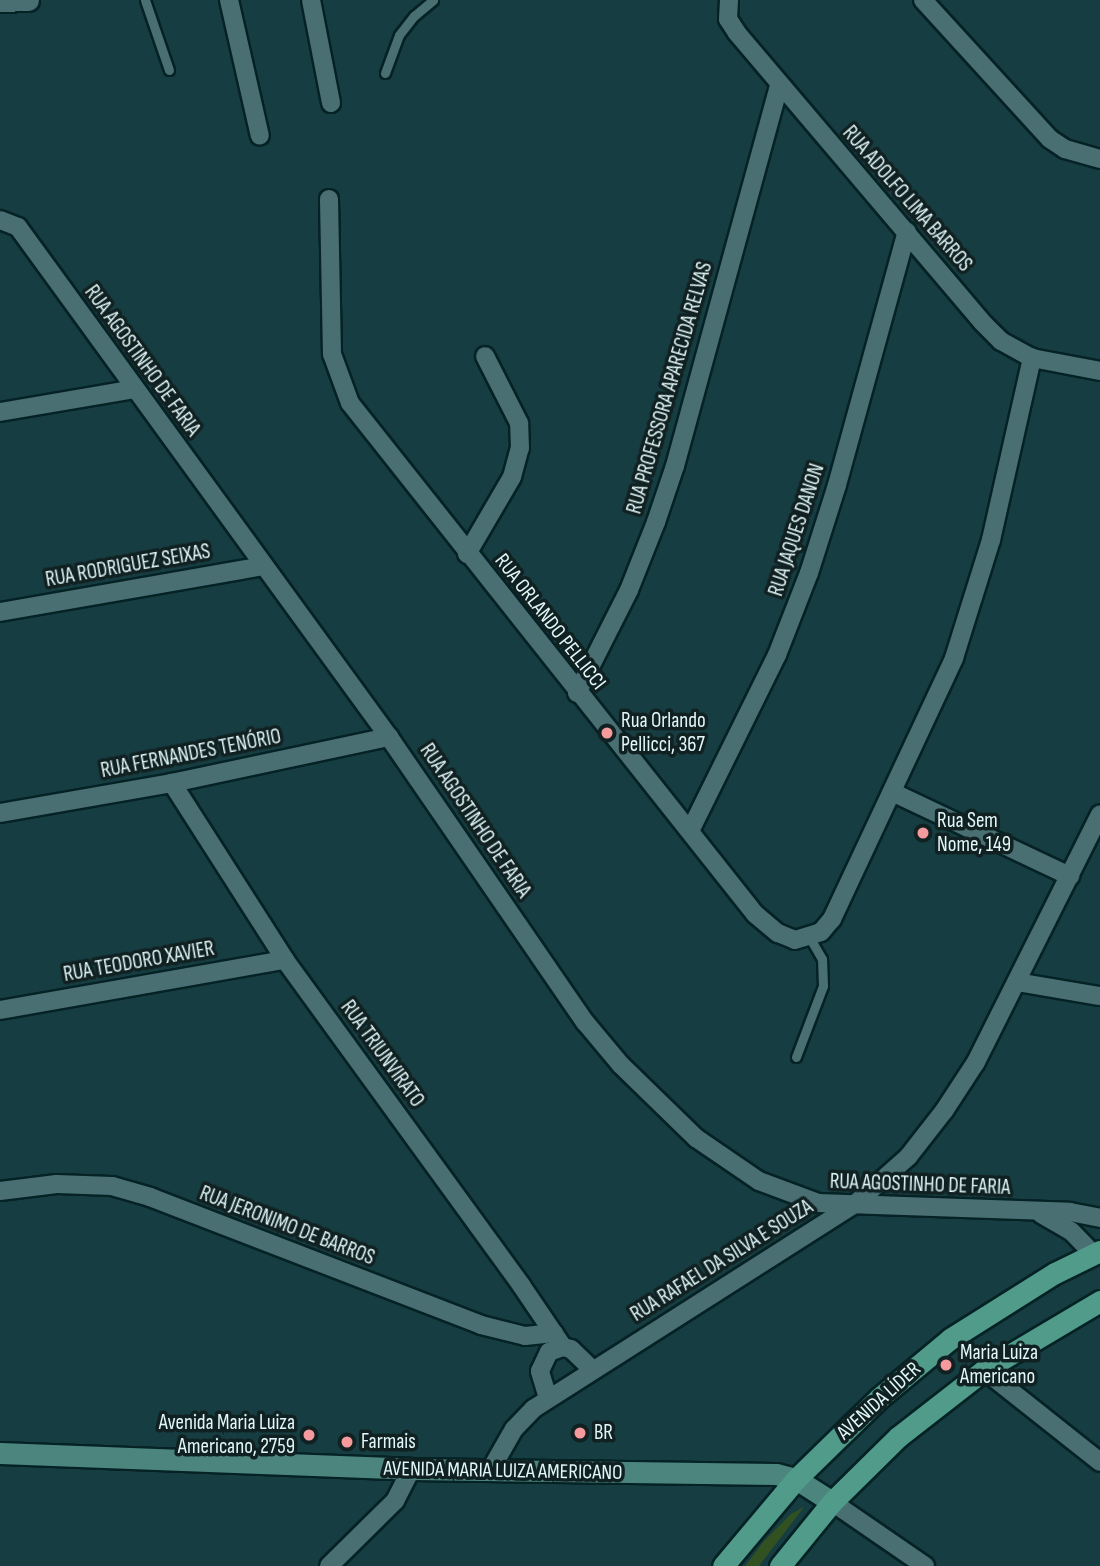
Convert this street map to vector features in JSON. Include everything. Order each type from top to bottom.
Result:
[{"type":"main road","name":"AVENIDA LÍDER","points":[[723,1566],[796,1479],[879,1398],[950,1339],[1055,1273],[1097,1253]]},
{"type":"main road","name":"AVENIDA LÍDER","points":[[780,1566],[832,1502],[898,1437],[984,1370],[1100,1301]]},
{"type":"main road","name":"AVENIDA MARIA LUIZA AMERICANO","points":[[0,1453],[411,1469],[763,1474],[796,1479]]},
{"type":"main road","points":[[796,1479],[832,1502]]},
{"type":"street","points":[[0,1],[28,0]]},
{"type":"street","points":[[229,0],[260,136]]},
{"type":"street","points":[[311,0],[331,103]]},
{"type":"street","name":"RUA ADOLFO LIMA BARROS","points":[[729,0],[728,19],[779,85],[907,231],[982,322],[1001,341],[1032,358],[1100,371]]},
{"type":"street","points":[[923,0],[1050,139],[1065,149],[1100,159]]},
{"type":"street","name":"RUA PROFESSORA APARECIDA RELVAS","points":[[577,693],[629,590],[675,466],[779,85]]},
{"type":"street","name":"RUA ORLANDO PELLICCI","points":[[329,199],[332,354],[350,403],[577,693],[691,829],[766,924],[795,940],[810,938]]},
{"type":"street","name":"RUA AGOSTINHO DE FARIA","points":[[0,219],[18,227],[389,737],[585,1022],[648,1093],[696,1138],[760,1181],[818,1203],[1038,1213],[1070,1212],[1100,1218]]},
{"type":"street","name":"RUA JAQUES DANON","points":[[691,829],[777,655],[809,573],[837,485],[907,231]]},
{"type":"street","points":[[467,554],[512,477],[520,448],[519,423],[485,356]]},
{"type":"street","points":[[810,938],[821,932],[832,919],[954,658],[976,595],[1032,358]]},
{"type":"street","points":[[0,412],[134,389]]},
{"type":"street","name":"RUA RODRIGUEZ SEIXAS","points":[[0,612],[264,566]]},
{"type":"street","name":"RUA FERNANDES TENÓRIO","points":[[0,813],[172,783],[389,737]]},
{"type":"street","name":"RUA TRIUNVIRATO","points":[[172,783],[285,960],[558,1340],[577,1353],[593,1369]]},
{"type":"street","points":[[892,792],[1070,876]]},
{"type":"street","name":"RUA RAFAEL DA SILVA E SOUZA","points":[[491,1471],[514,1429],[548,1398],[855,1204],[908,1157],[944,1111],[976,1062],[1098,824]]},
{"type":"street","name":"RUA TEODORO XAVIER","points":[[0,1010],[285,960]]},
{"type":"street","points":[[1017,982],[1100,996]]},
{"type":"street","name":"RUA JERONIMO DE BARROS","points":[[0,1191],[57,1184],[112,1186],[150,1197],[481,1325],[524,1336],[558,1340]]},
{"type":"street","name":"RUA AGOSTINHO DE FARIA","points":[[1038,1213],[1071,1231],[1097,1253]]},
{"type":"street","points":[[548,1398],[540,1378],[542,1364],[558,1340]]},
{"type":"street","points":[[984,1370],[1100,1462]]},
{"type":"street","points":[[329,1566],[395,1501],[411,1469]]},
{"type":"street","points":[[832,1502],[925,1566]]},
{"type":"street","points":[[886,1539],[903,1566]]},
{"type":"lane","points":[[145,0],[169,70]]},
{"type":"lane","points":[[385,73],[399,35],[414,16],[433,0]]},
{"type":"lane","points":[[796,1057],[823,986],[822,958],[810,938]]},
{"type":"green space","points":[[804,1507],[759,1566],[745,1566],[764,1541],[791,1514]]},
{"type":"place","name":"Rua Orlando Pellicci, 367","points":[[607,733]]},
{"type":"place","name":"Rua Sem Nome, 149","points":[[923,833]]},
{"type":"place","name":"Maria Luiza Americano","points":[[946,1365]]},
{"type":"place","name":"BR","points":[[580,1433]]},
{"type":"place","name":"Avenida Maria Luiza Americano, 2759","points":[[309,1435]]},
{"type":"place","name":"Farmais","points":[[347,1442]]}]
